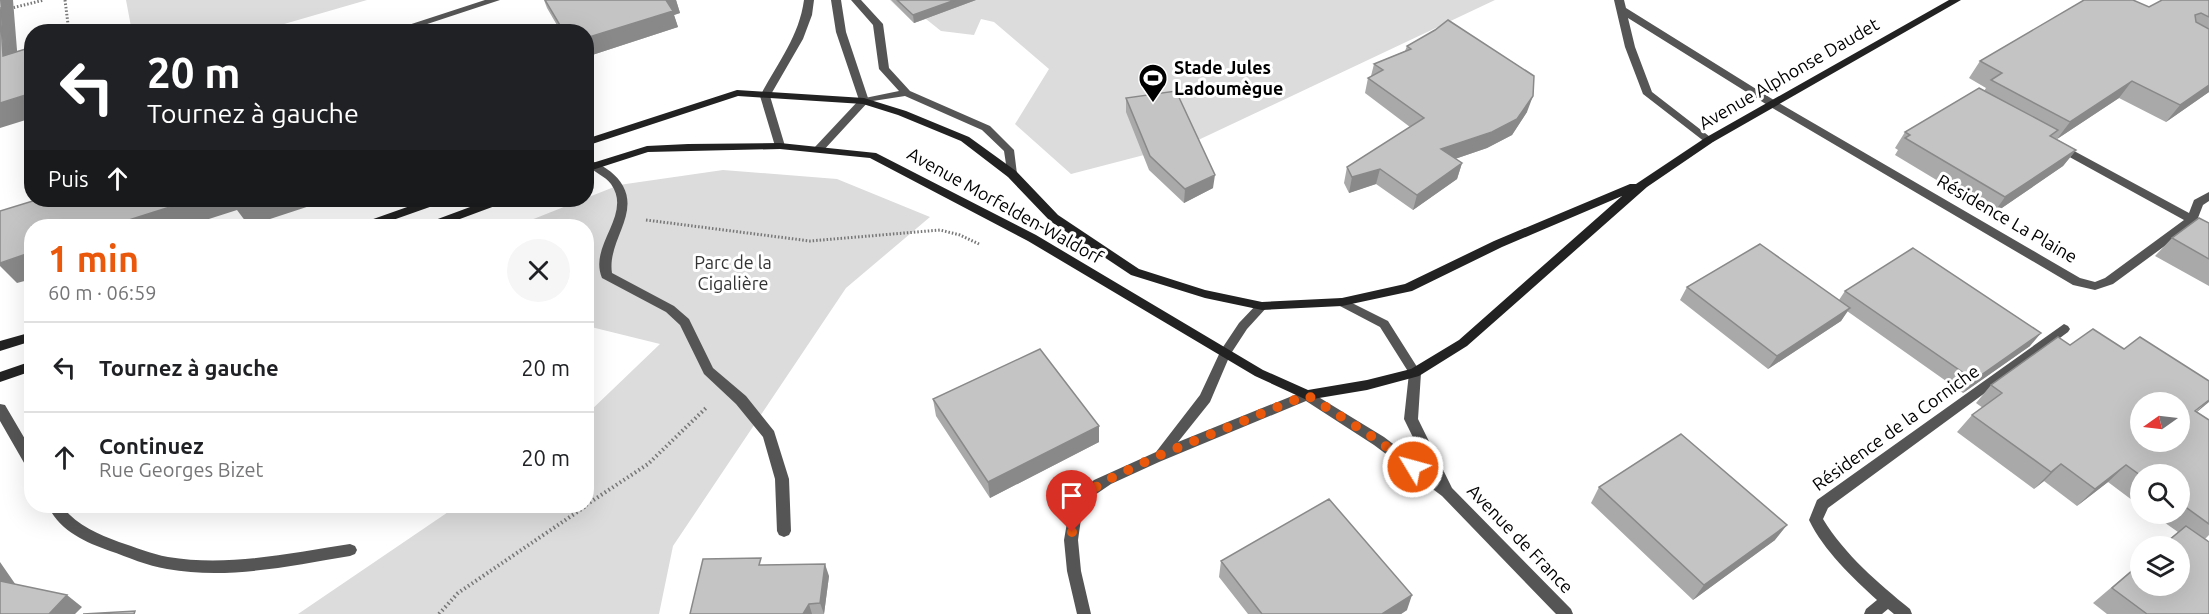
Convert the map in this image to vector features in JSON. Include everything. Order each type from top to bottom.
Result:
[{"type":"main road","name":"Avenue Alphonse Daudet","points":[[1415,373],[1463,343],[1643,183],[1708,140],[1956,0]]},
{"type":"main road","name":"Avenue Morfelden-Waldorf","points":[[594,140],[737,93],[864,101],[902,113],[965,139],[1012,174],[1054,218],[1135,272],[1205,294],[1262,306],[1342,302]]},
{"type":"main road","name":"Avenue Morfelden-Waldorf","points":[[594,167],[646,150],[688,147],[780,146],[872,155],[1032,238],[1225,353],[1307,395]]},
{"type":"main road","name":"Avenue Alphonse Daudet","points":[[1342,302],[1408,288],[1498,244],[1643,183]]},
{"type":"main road","points":[[385,219],[418,207]]},
{"type":"main road","points":[[449,219],[481,207]]},
{"type":"main road","points":[[0,346],[24,338]]},
{"type":"main road","points":[[0,376],[24,368]]},
{"type":"main road","points":[[1307,395],[1367,385],[1415,373]]},
{"type":"street","points":[[417,24],[495,0]]},
{"type":"street","points":[[780,146],[765,96],[774,76],[798,43],[808,12],[809,0]]},
{"type":"street","points":[[836,0],[841,32],[864,101]]},
{"type":"street","points":[[856,0],[878,24],[884,69],[906,93],[986,128],[1009,150],[1012,174]]},
{"type":"street","points":[[1620,5],[1630,47],[1648,94],[1708,140]]},
{"type":"street","name":"Résidence La Plaine","points":[[1620,5],[1773,104],[2078,282],[2095,286],[2109,281],[2192,220]]},
{"type":"street","points":[[818,150],[864,101],[906,93]]},
{"type":"street","points":[[2048,141],[2192,220],[2198,203],[2209,196]]},
{"type":"street","points":[[594,170],[614,180],[622,198],[622,217],[604,253],[603,265],[606,275],[670,309],[685,322],[708,371],[741,400],[769,435],[782,479],[784,531]]},
{"type":"street","points":[[2198,203],[2209,209]]},
{"type":"street","points":[[1342,302],[1384,324],[1415,373]]},
{"type":"street","points":[[1160,455],[1206,399],[1225,353],[1243,326],[1262,306]]},
{"type":"street","name":"Résidence de la Corniche","points":[[1905,614],[1888,600],[1824,535],[1816,520],[1822,504],[2064,329]]},
{"type":"street","name":"Avenue de France","points":[[1415,373],[1411,419],[1447,492]]},
{"type":"street","points":[[1084,614],[1070,545],[1074,517],[1083,497],[1103,482],[1160,455],[1307,395]]},
{"type":"street","name":"Avenue de France","points":[[1307,395],[1379,441],[1447,492],[1566,614]]},
{"type":"street","points":[[0,409],[24,450]]},
{"type":"street","points":[[60,513],[71,527],[96,539],[175,565],[226,569],[350,550]]},
{"type":"street","points":[[1871,614],[1888,600]]},
{"type":"path","points":[[0,11],[44,0]]},
{"type":"path","points":[[65,0],[68,24]]},
{"type":"path","points":[[622,217],[810,242],[940,230],[960,235],[980,245]]},
{"type":"path","points":[[594,500],[648,464],[727,388]]},
{"type":"path","points":[[439,614],[458,593],[574,513]]},
{"type":"green space","points":[[126,0],[367,0],[284,24],[130,24]]},
{"type":"green space","name":"Stade Jules Ladoumègue","points":[[890,0],[1495,0],[1194,142],[1071,174],[1015,124],[1049,69],[994,22],[981,19],[974,35],[941,31],[926,19],[914,23]]},
{"type":"green space","name":"Parc de la Cigalière","points":[[723,170],[837,179],[930,217],[846,288],[673,546],[659,614],[298,614],[447,513],[594,513],[594,407],[660,344],[594,328],[594,219],[534,219],[564,207],[594,207],[594,195],[619,185]]},
{"type":"building","points":[[545,0],[666,0],[673,11],[594,36],[594,24],[559,24]]},
{"type":"building","points":[[897,0],[955,0],[913,15]]},
{"type":"building","points":[[2084,0],[2133,0],[2149,7],[2162,0],[2209,0],[2209,17],[2201,13],[2195,15],[2196,22],[2209,29],[2209,85],[2180,105],[2132,81],[2070,122],[1991,80],[2002,73],[1980,61]]},
{"type":"building","points":[[0,7],[3,56],[24,49],[24,96],[0,103]]},
{"type":"building","points":[[1448,20],[1534,76],[1533,96],[1517,119],[1492,132],[1441,149],[1462,163],[1417,195],[1380,169],[1352,177],[1347,167],[1424,118],[1368,78],[1383,70],[1374,64],[1411,49],[1407,46]]},
{"type":"building","points":[[1979,88],[2058,130],[2050,136],[2076,150],[2005,197],[1905,138],[1910,135],[1905,132]]},
{"type":"building","points":[[1176,91],[1215,175],[1185,189],[1150,156],[1126,98]]},
{"type":"building","points":[[24,204],[24,207],[170,207],[132,219],[24,219],[24,255],[0,263],[0,211]]},
{"type":"building","points":[[2199,218],[2209,223],[2209,259],[2172,238]]},
{"type":"building","points":[[1760,244],[1850,308],[1777,356],[1687,287]]},
{"type":"building","points":[[1913,248],[2041,333],[1974,380],[1845,291]]},
{"type":"building","points":[[2093,329],[2124,349],[2140,337],[2209,381],[2209,400],[2195,411],[2209,420],[2209,524],[2190,510],[2190,464],[2130,464],[2130,468],[2126,465],[2095,489],[2061,464],[2051,472],[1972,415],[2002,393],[1991,385],[2058,337],[2070,345]]},
{"type":"building","points":[[1040,349],[1099,426],[988,482],[933,399]]},
{"type":"building","points":[[1681,434],[1787,525],[1704,585],[1599,487]]},
{"type":"building","points":[[1329,499],[1412,595],[1382,614],[1262,614],[1221,561]]},
{"type":"building","points":[[2186,526],[2209,542],[2209,614],[2147,614],[2112,588],[2130,573],[2130,596],[2190,596],[2190,536],[2174,536]]},
{"type":"building","points":[[761,558],[759,565],[825,564],[820,603],[809,604],[803,614],[690,614],[703,559]]},
{"type":"building","points":[[0,581],[67,595],[49,614],[0,614]]},
{"type":"building","points":[[135,611],[134,614],[83,614]]},
{"type":"place","name":"Stade Jules Ladoumègue","points":[[1153,104]]},
{"type":"route","points":[[1072,532],[1074,517],[1083,497],[1103,482],[1160,455],[1307,395],[1379,441],[1413,467]]}]
